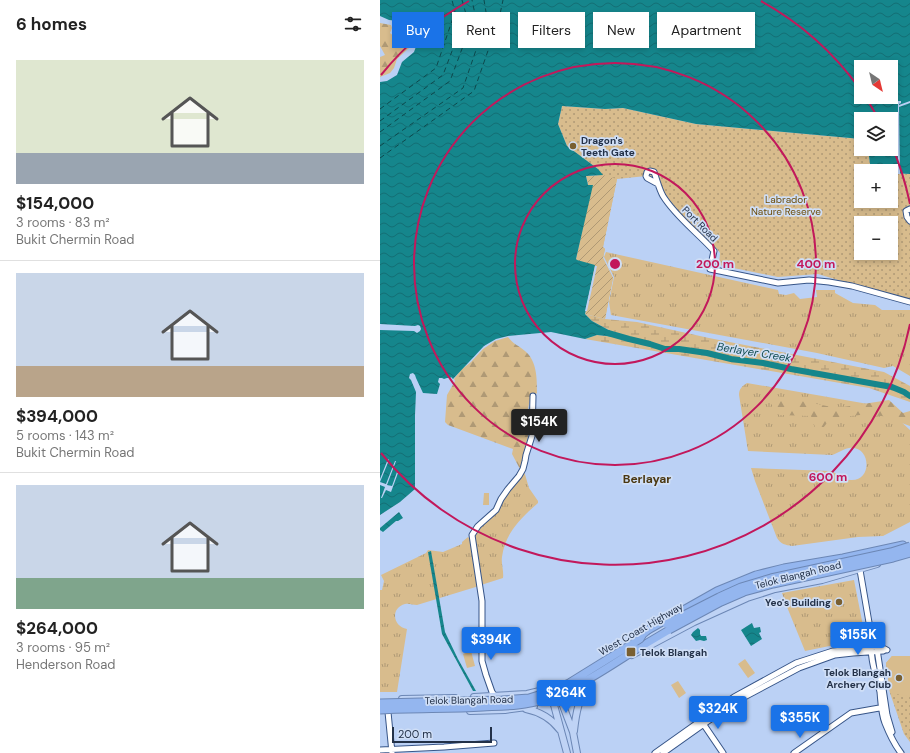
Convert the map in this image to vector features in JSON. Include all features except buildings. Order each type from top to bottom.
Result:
[{"type":"highway","points":[[640,639],[648,630],[701,599],[734,583],[756,575],[908,545]]},
{"type":"highway","name":"West Coast Highway","points":[[380,702],[502,700],[529,698],[569,683],[666,624],[741,587],[771,578],[891,552],[908,545]]},
{"type":"highway","name":"West Coast Highway","points":[[380,711],[505,706],[544,700],[581,683],[669,630],[721,602],[744,592],[773,584],[910,554]]},
{"type":"highway","points":[[380,702],[409,699]]},
{"type":"main road","name":"Telok Blangah Road","points":[[409,699],[527,694],[554,687],[651,630],[703,602],[742,585],[908,545]]},
{"type":"main road","name":"Telok Blangah Road","points":[[380,711],[505,710],[533,706],[560,697],[694,622],[747,598],[775,589],[822,580],[860,570],[910,554]]},
{"type":"main road","points":[[791,573],[795,585]]},
{"type":"main road","points":[[607,657],[609,663],[615,665]]},
{"type":"main road","points":[[573,732],[579,703],[589,682]]},
{"type":"main road","points":[[554,687],[560,697],[573,732],[577,753]]},
{"type":"main road","points":[[554,687],[553,700],[567,753]]},
{"type":"main road","points":[[521,708],[535,711],[544,715],[561,731]]},
{"type":"street","name":"Port Road","points":[[658,184],[651,180],[655,175],[662,194],[680,218],[714,251],[710,268],[778,283],[809,280],[829,282],[852,286],[910,302]]},
{"type":"street","points":[[910,209],[906,211],[907,217],[910,221]]},
{"type":"street","points":[[505,710],[500,706],[495,696],[486,675],[482,660],[482,601],[472,535],[478,526],[496,510],[501,499],[519,476],[526,461],[526,455],[532,436],[533,396]]},
{"type":"street","points":[[860,570],[872,640],[871,649],[879,691],[892,733],[904,753]]},
{"type":"street","points":[[872,640],[877,649],[884,707],[884,720],[889,733],[901,753]]},
{"type":"street","points":[[655,753],[735,702],[799,668],[835,656],[871,649],[886,650]]},
{"type":"street","points":[[794,753],[851,713],[884,707]]},
{"type":"street","points":[[388,712],[392,751]]},
{"type":"street","points":[[663,753],[702,722]]},
{"type":"street","points":[[702,722],[724,753]]},
{"type":"street","points":[[380,750],[422,751],[494,743]]},
{"type":"green space","points":[[380,23],[391,25],[392,28],[390,33],[392,35],[392,48],[409,48],[397,59],[394,68],[390,73],[380,77],[380,57],[385,55],[380,46]]},
{"type":"green space","name":"Labrador Nature Reserve","points":[[562,106],[605,109],[623,108],[696,124],[854,138],[854,156],[869,156],[870,164],[854,164],[854,208],[898,208],[898,173],[910,174],[910,300],[818,274],[778,277],[719,265],[720,253],[717,249],[685,220],[664,194],[660,183],[651,180],[646,176],[617,179],[603,247],[605,249],[603,258],[613,278],[605,319],[598,169],[567,146],[558,124]]},
{"type":"green space","points":[[603,175],[617,179],[603,247],[605,249],[603,258],[613,278],[605,319],[585,314],[587,305],[576,259],[592,185],[588,185],[586,176]]},
{"type":"green space","points":[[606,252],[778,290],[779,294],[786,295],[794,293],[800,299],[817,297],[816,290],[835,290],[835,293],[853,303],[875,305],[882,310],[910,310],[910,376],[893,366],[884,368],[817,353],[611,315],[609,302],[614,277],[604,257]]},
{"type":"green space","points":[[585,314],[605,319],[637,322],[709,338],[884,372],[910,386],[910,402],[869,388],[585,339],[597,335],[615,337],[616,334],[592,321]]},
{"type":"green space","points":[[508,337],[529,355],[534,365],[536,376],[537,393],[530,399],[528,409],[528,436],[520,469],[512,454],[513,449],[448,425],[445,422],[447,395],[455,381],[454,379],[461,370],[483,349],[495,341]]},
{"type":"green space","points":[[747,383],[868,404],[897,418],[910,430],[910,522],[883,536],[858,537],[792,546],[785,545],[780,542],[777,538],[751,468],[831,471],[843,478],[851,480],[858,479],[863,475],[866,470],[865,457],[862,452],[849,448],[832,455],[748,451],[739,395],[741,388]]},
{"type":"green space","points":[[776,396],[837,408],[889,400],[903,413],[910,411],[910,426],[882,416],[860,415],[831,418],[823,428],[815,427],[811,416],[779,415],[770,402]]},
{"type":"green space","points":[[524,471],[529,488],[538,503],[520,520],[506,541],[502,557],[503,578],[481,585],[474,535],[481,525],[496,514],[509,490]]},
{"type":"green space","points":[[484,493],[489,493],[489,505],[483,505]]},
{"type":"green space","points":[[468,537],[472,546],[479,586],[417,605],[405,604],[397,609],[395,613],[396,621],[402,628],[407,629],[397,692],[380,692],[380,590],[382,590],[384,581],[381,575],[426,553],[428,550],[443,552],[462,544],[462,542]]},
{"type":"green space","points":[[854,580],[863,626],[859,640],[805,651],[782,593]]},
{"type":"green space","points":[[471,651],[475,666],[467,668],[463,654]]},
{"type":"green space","name":"Telok Blangah Archery Club","points":[[892,656],[910,656],[910,742],[904,734],[890,693],[886,663]]},
{"type":"green space","name":"Telok Blangah Archery Club","points":[[892,656],[910,656],[910,697],[890,693],[886,663]]},
{"type":"green space","points":[[745,659],[755,673],[748,678],[738,664]]},
{"type":"green space","points":[[678,681],[686,693],[679,698],[671,685]]},
{"type":"water","points":[[380,0],[910,0],[910,174],[898,173],[898,164],[870,164],[869,156],[898,156],[898,112],[854,112],[854,138],[696,124],[623,108],[605,109],[562,106],[558,124],[567,146],[598,169],[603,175],[586,176],[588,185],[593,185],[576,259],[595,265],[585,314],[592,321],[616,334],[615,337],[597,335],[585,339],[551,332],[508,336],[496,339],[484,346],[453,379],[451,377],[444,379],[439,378],[438,382],[440,384],[437,394],[423,393],[415,375],[413,373],[410,374],[409,378],[416,392],[415,489],[400,502],[380,515],[380,330],[414,331],[417,333],[421,329],[418,325],[380,324],[380,82],[387,81],[397,75],[402,62],[414,52],[415,48],[444,48],[444,12],[392,12],[392,20],[380,16]]},
{"type":"water","points":[[399,512],[403,518],[396,521],[383,532],[380,530],[380,528]]},
{"type":"water","points":[[431,551],[445,632],[476,691],[473,691],[442,634],[428,552]]},
{"type":"water","points":[[752,623],[754,628],[760,627],[761,632],[759,633],[762,639],[751,646],[741,630]]},
{"type":"water","points":[[698,628],[701,636],[706,636],[707,640],[696,641],[691,635]]},
{"type":"pier","points":[[901,101],[899,105],[910,101],[910,103],[899,107],[900,174],[898,174],[898,102]]},
{"type":"pier","points":[[595,266],[597,266],[587,311],[585,311]]},
{"type":"pier","points":[[388,459],[389,460],[380,482],[380,479]]},
{"type":"pier","points":[[396,461],[387,485],[392,486],[397,472],[398,473],[391,492],[386,490],[382,498],[385,487],[380,485],[380,482],[386,484]]},
{"type":"waterway","name":"Berlayer Creek","points":[[608,333],[665,349],[679,349],[707,353],[731,359],[763,363],[892,387],[910,396]]},
{"type":"ferry route","points":[[380,109],[436,68],[455,12],[452,0]]},
{"type":"ferry route","points":[[380,121],[443,75],[466,14],[462,0]]},
{"type":"ferry route","points":[[380,132],[450,81],[475,14],[472,0]]},
{"type":"ferry route","points":[[380,146],[463,88],[487,18],[484,0]]},
{"type":"ferry route","points":[[380,158],[474,91],[499,19],[503,0]]},
{"type":"place","name":"Dragon's Teeth Gate","points":[[573,146]]},
{"type":"place","name":"Yeo's Building","points":[[839,602]]},
{"type":"place","name":"Telok Blangah","points":[[631,652]]},
{"type":"place","name":"Telok Blangah Archery Club","points":[[899,678]]},
{"type":"district","name":"Berlayar","points":[[647,479]]}]
